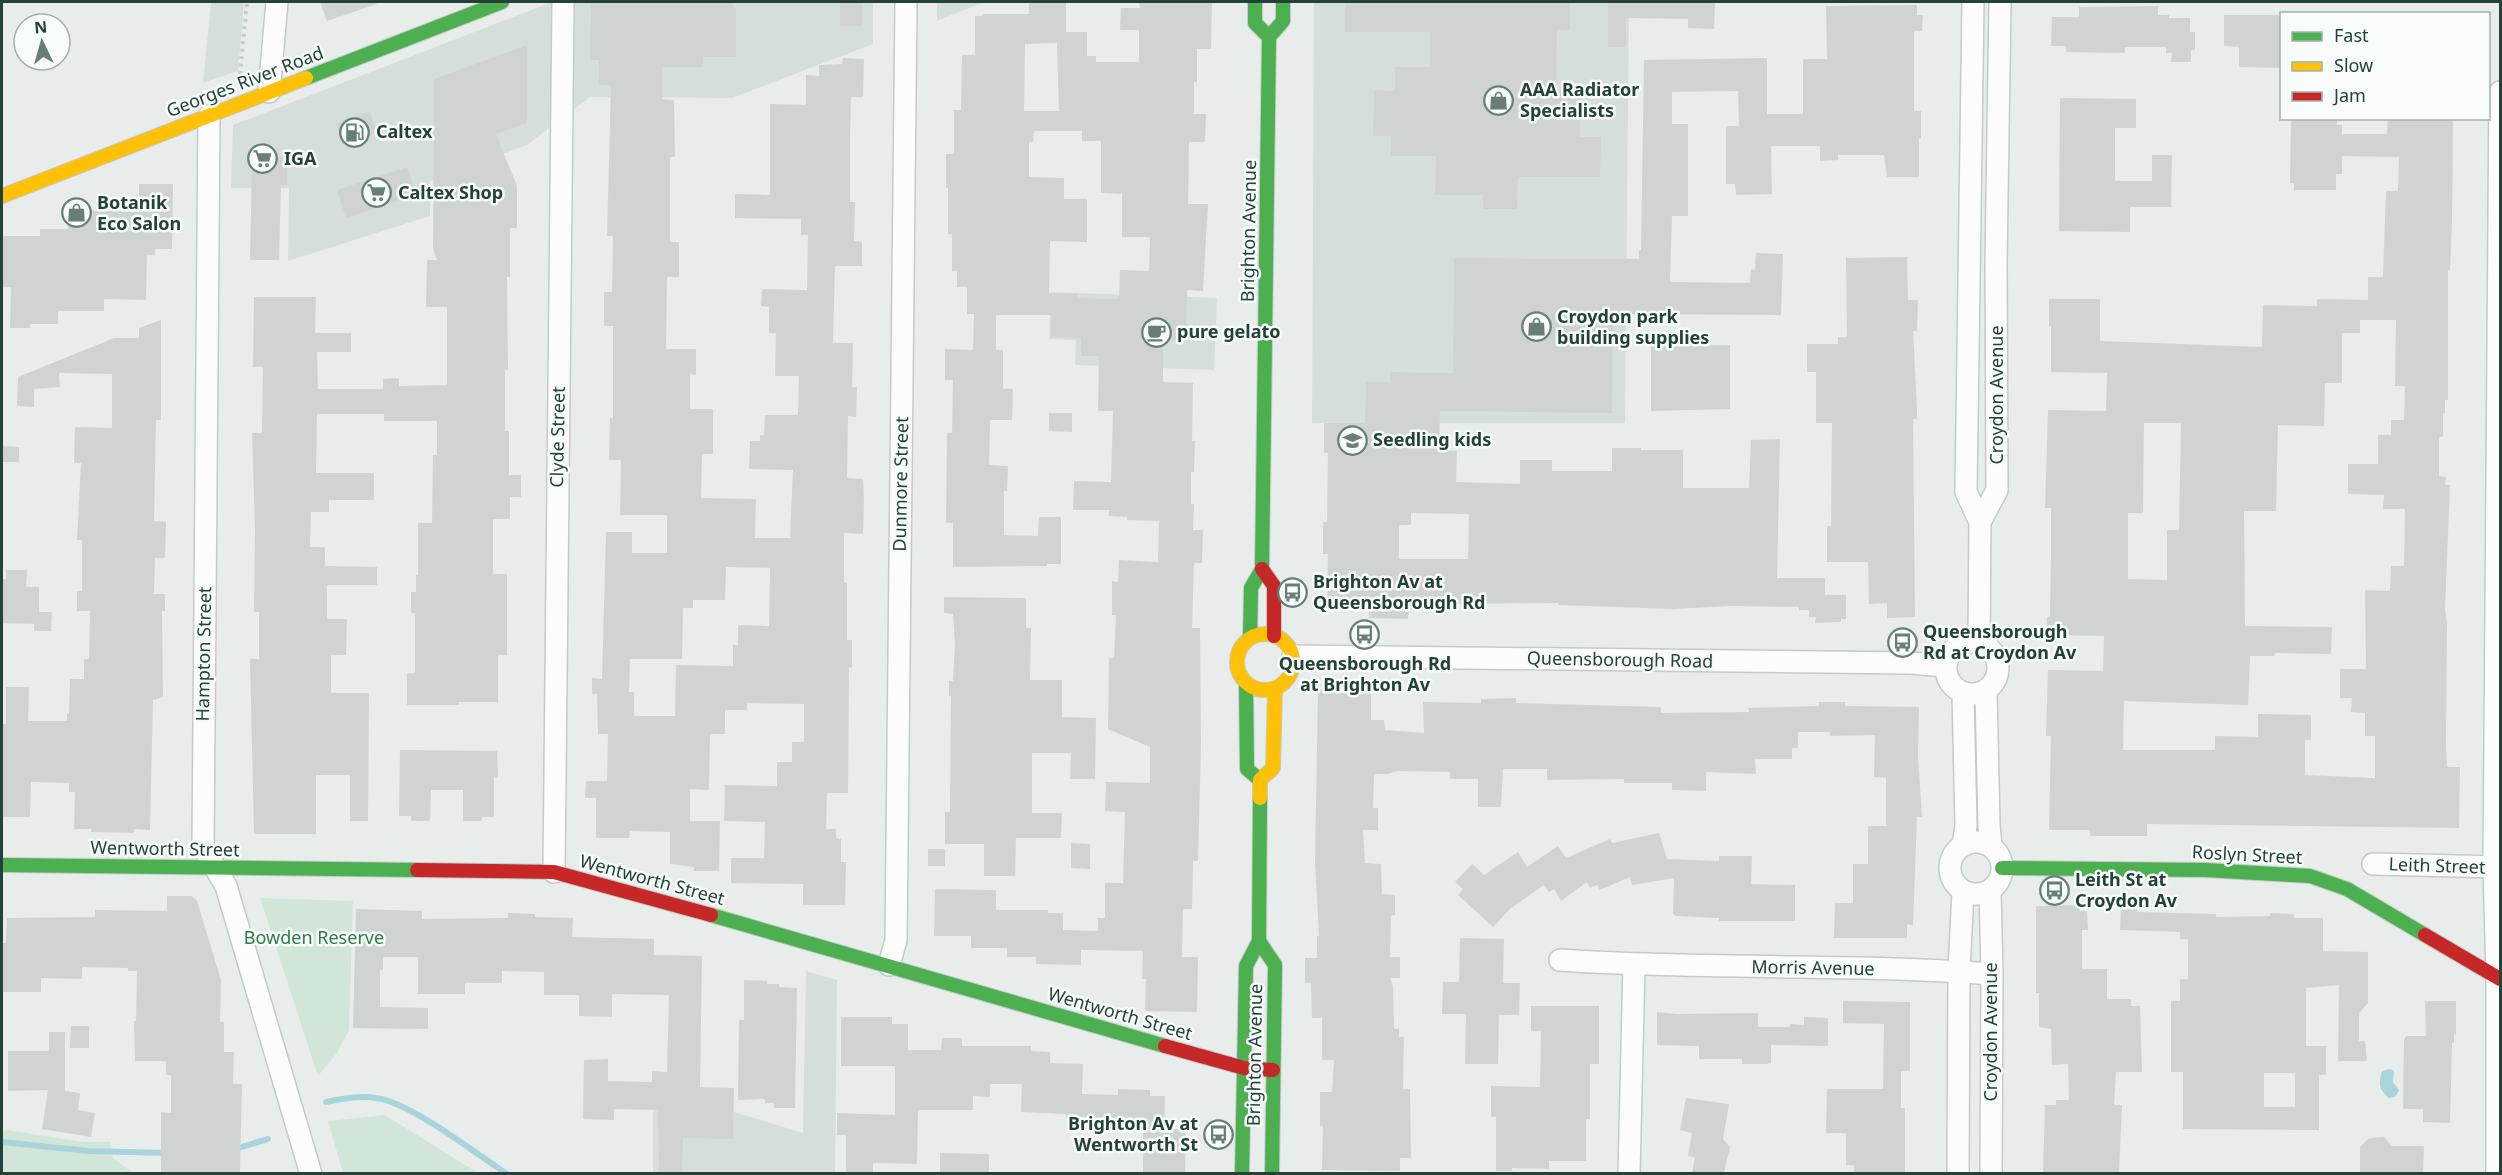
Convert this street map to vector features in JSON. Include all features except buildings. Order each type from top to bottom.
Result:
[{"type":"main road","name":"Georges River Road","points":[[2,196],[502,2]]},
{"type":"main road","points":[[1255,2],[1255,23],[1269,37]]},
{"type":"main road","name":"Brighton Avenue","points":[[1250,638],[1251,588],[1262,569],[1269,37],[1283,21],[1283,2]]},
{"type":"main road","name":"Brighton Avenue","points":[[1262,569],[1274,586],[1274,636]]},
{"type":"main road","points":[[1266,634],[1286,644],[1293,656],[1292,672],[1282,685],[1275,689],[1260,690],[1246,683],[1238,668],[1237,660],[1239,651],[1250,638],[1266,634]]},
{"type":"main road","name":"Brighton Avenue","points":[[1246,683],[1247,769],[1260,780]]},
{"type":"main road","name":"Brighton Avenue","points":[[1242,1173],[1245,966],[1259,941],[1260,780],[1273,768],[1275,689]]},
{"type":"main road","name":"Wentworth Street","points":[[2,865],[554,872],[889,965],[1244,1068],[1273,1070]]},
{"type":"main road","name":"Roslyn Street","points":[[2002,868],[2216,870],[2310,876],[2347,889],[2499,978]]},
{"type":"main road","name":"Brighton Avenue","points":[[1259,941],[1275,965],[1272,1173]]},
{"type":"street","points":[[269,92],[277,2]]},
{"type":"street","name":"Clyde Street","points":[[554,872],[563,2]]},
{"type":"street","name":"Dunmore Street","points":[[889,965],[896,940],[906,2]]},
{"type":"street","name":"Croydon Avenue","points":[[1973,2],[1966,492],[1980,522],[1979,642]]},
{"type":"street","name":"Croydon Avenue","points":[[1980,522],[1997,490],[1996,263],[2000,2]]},
{"type":"street","points":[[2497,1173],[2500,92]]},
{"type":"street","name":"Hampton Street","points":[[209,116],[202,842],[226,886],[311,1173]]},
{"type":"street","points":[[1971,262],[1996,263]]},
{"type":"street","points":[[1971,642],[1979,642],[1992,650],[1999,664],[1996,679],[1986,691],[1971,695],[1952,686],[1946,666],[1948,658],[1957,646],[1971,642]]},
{"type":"street","name":"Queensborough Road","points":[[1293,656],[1910,663],[1946,666]]},
{"type":"street","points":[[1986,691],[1989,825],[1991,847],[2000,859],[2002,868],[1996,884],[1990,890],[1976,894],[1963,891],[1956,886],[1950,872],[1952,857],[1963,846],[1977,842],[1991,847]]},
{"type":"street","points":[[1963,693],[1966,825],[1963,846]]},
{"type":"street","name":"Leith Street","points":[[2373,864],[2497,867]]},
{"type":"street","name":"Croydon Avenue","points":[[1990,890],[1991,1173]]},
{"type":"street","name":"Croydon Avenue","points":[[1958,1173],[1959,971],[1963,891]]},
{"type":"street","name":"Morris Avenue","points":[[1560,960],[1634,965],[1959,971],[1992,974]]},
{"type":"street","points":[[1629,1173],[1634,965]]},
{"type":"path","points":[[240,74],[247,2]]},
{"type":"shaded area","points":[[211,2],[244,2],[238,71],[203,83]]},
{"type":"shaded area","points":[[552,2],[873,2],[873,44],[732,98],[590,97],[527,145],[430,181],[430,216],[288,261],[289,188],[231,188],[233,125]]},
{"type":"shaded area","points":[[937,2],[984,2],[937,21]]},
{"type":"shaded area","points":[[1314,2],[1629,2],[1625,423],[1312,423]]},
{"type":"shaded area","points":[[1051,292],[1217,298],[1214,370],[1075,365],[1076,340],[1049,339]]},
{"type":"shaded area","points":[[806,971],[837,980],[835,1173],[653,1174],[653,1108],[721,1108],[803,1133]]},
{"type":"green space","name":"Bowden Reserve","points":[[260,898],[353,901],[349,1030],[337,1053],[318,1076]]},
{"type":"green space","points":[[385,1115],[478,1173],[343,1173],[328,1121]]},
{"type":"green space","points":[[8,1130],[82,1142],[111,1142],[113,1158],[133,1173],[2,1173],[2,1131]]},
{"type":"water","points":[[2390,1069],[2394,1071],[2393,1082],[2399,1090],[2395,1097],[2389,1098],[2381,1089],[2380,1080],[2382,1071]]},
{"type":"waterway","points":[[326,1102],[363,1097],[390,1102],[424,1118],[507,1174]]},
{"type":"waterway","points":[[235,1149],[268,1139]]},
{"type":"waterway","points":[[2,1142],[88,1151],[168,1153]]},
{"type":"traffic: fast","points":[[306,78],[502,2]]},
{"type":"traffic: fast","points":[[1255,2],[1255,23],[1269,37]]},
{"type":"traffic: fast","points":[[1250,638],[1251,588],[1262,569],[1269,37],[1283,21],[1283,2]]},
{"type":"traffic: fast","points":[[1246,683],[1247,769],[1260,780]]},
{"type":"traffic: fast","points":[[1242,1174],[1246,966],[1259,941],[1260,798]]},
{"type":"traffic: fast","points":[[2,865],[417,870]]},
{"type":"traffic: fast","points":[[2002,868],[2205,870],[2310,876],[2347,889],[2425,935]]},
{"type":"traffic: fast","points":[[711,915],[1165,1046]]},
{"type":"traffic: fast","points":[[1259,941],[1275,965],[1272,1174]]},
{"type":"traffic: slow","points":[[2,196],[306,78]]},
{"type":"traffic: slow","points":[[1260,634],[1270,634],[1285,642],[1291,651],[1293,662],[1291,673],[1285,682],[1270,690],[1260,690],[1249,685],[1242,678],[1237,667],[1237,657],[1242,646],[1249,639],[1260,634]]},
{"type":"traffic: slow","points":[[1260,798],[1260,780],[1273,768],[1275,689]]},
{"type":"traffic: jam","points":[[1262,569],[1274,586],[1274,636]]},
{"type":"traffic: jam","points":[[417,870],[554,872],[711,915]]},
{"type":"traffic: jam","points":[[2425,935],[2500,979]]},
{"type":"traffic: jam","points":[[1165,1046],[1244,1068],[1273,1070]]},
{"type":"place","name":"AAA Radiator Specialists","points":[[1499,100]]},
{"type":"place","name":"Caltex","points":[[355,132]]},
{"type":"place","name":"IGA","points":[[263,159]]},
{"type":"place","name":"Caltex Shop","points":[[377,193]]},
{"type":"place","name":"Botanik Eco Salon","points":[[76,213]]},
{"type":"place","name":"Croydon park building supplies","points":[[1536,327]]},
{"type":"place","name":"pure gelato","points":[[1156,332]]},
{"type":"place","name":"Seedling kids","points":[[1352,440]]},
{"type":"place","name":"Brighton Av at Queensborough Rd","points":[[1292,592]]},
{"type":"place","name":"Queensborough Rd at Brighton Av","points":[[1365,635]]},
{"type":"place","name":"Queensborough Rd at Croydon Av","points":[[1902,642]]},
{"type":"place","name":"Leith St at Croydon Av","points":[[2054,890]]},
{"type":"place","name":"Brighton Av at Wentworth St","points":[[1219,1134]]}]
